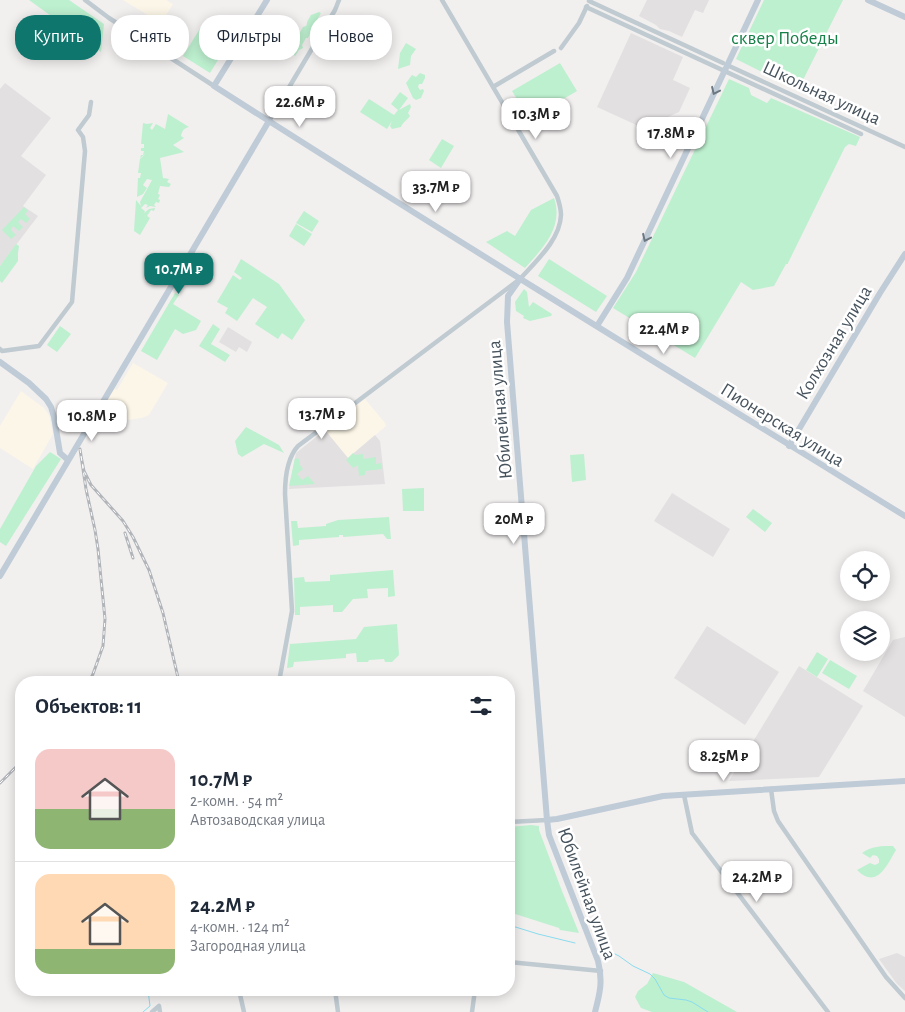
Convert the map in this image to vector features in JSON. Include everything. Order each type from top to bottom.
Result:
[{"type":"street","points":[[85,0],[109,18],[214,86],[267,0]]},
{"type":"street","points":[[0,576],[335,10],[339,0]]},
{"type":"street","points":[[280,676],[292,610],[285,482],[293,452],[298,446],[520,278],[543,254],[552,241],[560,222],[561,211],[557,196],[442,0]]},
{"type":"street","points":[[596,326],[627,278],[725,66],[758,0]]},
{"type":"street","points":[[868,0],[905,17]]},
{"type":"street","points":[[561,48],[579,23],[590,1]]},
{"type":"street","name":"Школьная улица","points":[[590,1],[861,134]]},
{"type":"street","name":"Школьная улица","points":[[586,7],[725,66],[905,147]]},
{"type":"street","points":[[493,87],[554,51]]},
{"type":"street","name":"Пионерская улица","points":[[214,86],[596,326],[905,516]]},
{"type":"street","points":[[0,350],[39,346],[72,302],[85,151],[82,133],[78,130],[89,115],[91,102]]},
{"type":"street","name":"Колхозная улица","points":[[789,446],[905,254]]},
{"type":"street","points":[[502,292],[508,296],[520,278]]},
{"type":"street","name":"Юбилейная улица","points":[[508,296],[507,322],[547,820],[549,835],[601,971],[601,988],[595,1012]]},
{"type":"street","points":[[0,362],[46,399],[54,417],[60,453],[68,460]]},
{"type":"street","points":[[515,822],[558,819],[663,796],[905,781]]},
{"type":"street","points":[[771,789],[774,811],[778,821],[886,977],[905,998]]},
{"type":"street","points":[[684,795],[692,833],[828,1012]]},
{"type":"street","points":[[515,963],[601,971]]},
{"type":"street","points":[[240,996],[244,1012]]},
{"type":"street","points":[[336,996],[338,1012]]},
{"type":"street","points":[[472,1012],[474,996]]},
{"type":"street","points":[[152,1012],[159,1006],[160,1012]]},
{"type":"shaded area","points":[[123,0],[166,0],[173,4],[166,15],[148,15]]},
{"type":"shaded area","points":[[647,0],[709,0],[703,13],[695,10],[682,37],[660,29],[639,16]]},
{"type":"shaded area","points":[[631,33],[683,57],[673,80],[690,88],[679,112],[643,128],[597,107]]},
{"type":"shaded area","points":[[5,83],[51,118],[21,156],[46,175],[23,206],[38,216],[0,266],[0,89]]},
{"type":"shaded area","points":[[228,327],[252,342],[247,352],[239,347],[236,352],[219,342]]},
{"type":"shaded area","points":[[133,363],[168,383],[149,415],[121,421],[108,417],[105,403],[114,389],[117,390]]},
{"type":"shaded area","points":[[21,391],[44,408],[49,415],[53,434],[33,469],[0,448],[0,426]]},
{"type":"shaded area","points":[[365,399],[386,426],[348,458],[325,430]]},
{"type":"shaded area","points":[[325,430],[348,458],[375,435],[380,441],[385,484],[289,489],[296,453]]},
{"type":"shaded area","points":[[672,493],[730,529],[713,557],[654,521]]},
{"type":"shaded area","points":[[707,626],[779,672],[745,725],[674,678]]},
{"type":"shaded area","points":[[905,637],[905,717],[863,691],[881,661],[890,661],[890,645],[893,640]]},
{"type":"shaded area","points":[[799,666],[863,706],[819,777],[729,781]]},
{"type":"shaded area","points":[[897,953],[905,957],[905,991],[897,984],[879,959]]},
{"type":"green space","points":[[29,0],[69,0],[91,15],[50,15]]},
{"type":"green space","name":"сквер Победы","points":[[764,0],[843,0],[798,90],[736,59]]},
{"type":"green space","points":[[319,12],[321,13],[320,15],[311,15]]},
{"type":"green space","points":[[310,17],[310,34],[302,45],[303,48],[300,50],[300,32]]},
{"type":"green space","points":[[101,22],[104,24],[101,52]]},
{"type":"green space","points":[[199,30],[199,60],[218,60],[210,73],[189,60],[189,46]]},
{"type":"green space","points":[[406,43],[416,49],[411,56],[410,65],[398,69],[400,53]]},
{"type":"green space","points":[[560,63],[577,91],[529,119],[512,91]]},
{"type":"green space","points":[[420,73],[425,75],[425,78],[418,87],[424,91],[421,98],[416,100],[413,98],[406,83],[412,75],[416,77]]},
{"type":"green space","points":[[729,79],[749,88],[751,95],[767,103],[771,98],[860,137],[856,146],[849,144],[845,147],[788,264],[786,264],[774,286],[753,290],[741,282],[695,358],[613,308],[636,272]]},
{"type":"green space","points":[[400,92],[408,98],[399,110],[410,104],[411,107],[408,113],[410,116],[401,127],[392,129],[390,126],[392,121],[387,129],[360,112],[369,99],[394,115],[398,110],[391,104]]},
{"type":"green space","points":[[168,114],[189,127],[182,133],[181,136],[184,138],[173,145],[184,152],[160,158],[163,178],[169,179],[167,182],[171,184],[169,187],[160,186],[158,199],[160,200],[159,203],[156,202],[154,205],[156,207],[150,206],[146,208],[148,205],[145,204],[141,208],[145,211],[144,213],[149,209],[155,208],[147,216],[150,218],[140,235],[134,231],[136,200],[141,206],[140,202],[152,180],[147,179],[143,185],[147,188],[143,194],[137,197],[138,178],[140,178],[141,173],[138,173],[140,159],[146,153],[140,158],[144,151],[141,151],[141,148],[144,148],[144,144],[141,144],[143,123],[153,123],[150,128],[152,130],[156,124],[165,129]]},
{"type":"green space","points":[[442,139],[454,146],[441,168],[429,160]]},
{"type":"green space","points":[[554,198],[556,218],[554,228],[545,245],[525,268],[486,242],[507,231],[515,236],[531,210]]},
{"type":"green space","points":[[24,207],[28,211],[25,214],[30,219],[26,223],[21,219],[18,222],[23,227],[19,231],[13,226],[11,230],[16,235],[11,239],[2,230]]},
{"type":"green space","points":[[304,211],[319,221],[312,232],[296,223]]},
{"type":"green space","points":[[296,224],[312,234],[304,246],[289,236]]},
{"type":"green space","points":[[16,244],[19,246],[18,261],[2,283],[0,281],[0,266]]},
{"type":"green space","points":[[241,259],[279,284],[305,320],[292,340],[282,333],[278,339],[255,324],[267,307],[253,298],[237,321],[225,313],[228,308],[217,302],[233,275],[240,280],[242,278],[234,272]]},
{"type":"green space","points":[[549,259],[607,296],[596,312],[538,276]]},
{"type":"green space","points":[[524,289],[527,292],[529,307],[533,302],[552,314],[551,316],[530,321],[523,318],[524,316],[516,311],[515,302]]},
{"type":"green space","points":[[175,293],[179,295],[173,304],[201,321],[196,330],[183,334],[175,329],[157,360],[141,351]]},
{"type":"green space","points":[[213,324],[220,329],[211,344],[230,355],[225,362],[199,346]]},
{"type":"green space","points":[[60,326],[71,334],[57,352],[47,345]]},
{"type":"green space","points":[[246,427],[279,445],[284,453],[264,444],[242,457],[238,454],[235,441]]},
{"type":"green space","points":[[50,452],[61,459],[6,546],[0,542],[0,529],[36,466]]},
{"type":"green space","points":[[353,453],[355,455],[363,454],[363,459],[376,457],[376,464],[381,463],[382,469],[365,471],[365,475],[359,476],[358,465],[353,468],[346,460]]},
{"type":"green space","points":[[584,454],[586,480],[572,482],[570,455]]},
{"type":"green space","points":[[295,458],[299,459],[303,469],[297,474],[302,480],[308,476],[315,484],[289,486]]},
{"type":"green space","points":[[424,488],[424,511],[403,511],[402,489]]},
{"type":"green space","points":[[753,509],[772,523],[765,532],[746,517]]},
{"type":"green space","points":[[389,517],[391,539],[387,539],[383,534],[343,537],[343,535],[339,535],[339,537],[299,540],[299,545],[293,546],[291,521],[297,521],[298,528],[326,526],[326,524],[338,520]]},
{"type":"green space","points":[[393,570],[395,596],[388,597],[388,588],[367,589],[368,598],[353,599],[342,612],[333,612],[333,605],[300,607],[300,615],[295,615],[294,578],[304,577],[305,582],[330,581],[330,575]]},
{"type":"green space","points":[[397,624],[399,655],[392,662],[385,662],[384,659],[357,662],[356,653],[346,654],[346,658],[294,662],[293,667],[287,668],[290,644],[356,639],[364,627]]},
{"type":"green space","points":[[817,652],[828,659],[817,677],[806,670]]},
{"type":"green space","points":[[830,660],[857,676],[849,689],[822,673]]},
{"type":"green space","points":[[515,826],[539,826],[579,933],[560,930],[559,928],[515,914]]},
{"type":"green space","points":[[893,846],[896,850],[881,873],[870,877],[857,870],[870,863],[875,865],[879,863],[877,856],[873,855],[870,858],[862,853],[865,851],[877,847]]},
{"type":"green space","points":[[653,973],[684,982],[737,1012],[652,1012],[641,1008],[635,997],[638,991],[647,984]]},
{"type":"waterway","points":[[515,927],[575,943]]},
{"type":"waterway","points":[[607,950],[650,974],[664,995],[669,998],[692,1002],[708,1012]]},
{"type":"waterway","points":[[143,1012],[150,1006],[149,996]]},
{"type":"railway","points":[[80,449],[98,549],[105,619],[103,646],[92,676]]},
{"type":"railway","points":[[81,456],[84,471],[91,485],[123,521],[149,570],[163,613],[178,676]]},
{"type":"railway","points":[[125,533],[133,558]]},
{"type":"railway","points":[[0,783],[15,768]]}]
